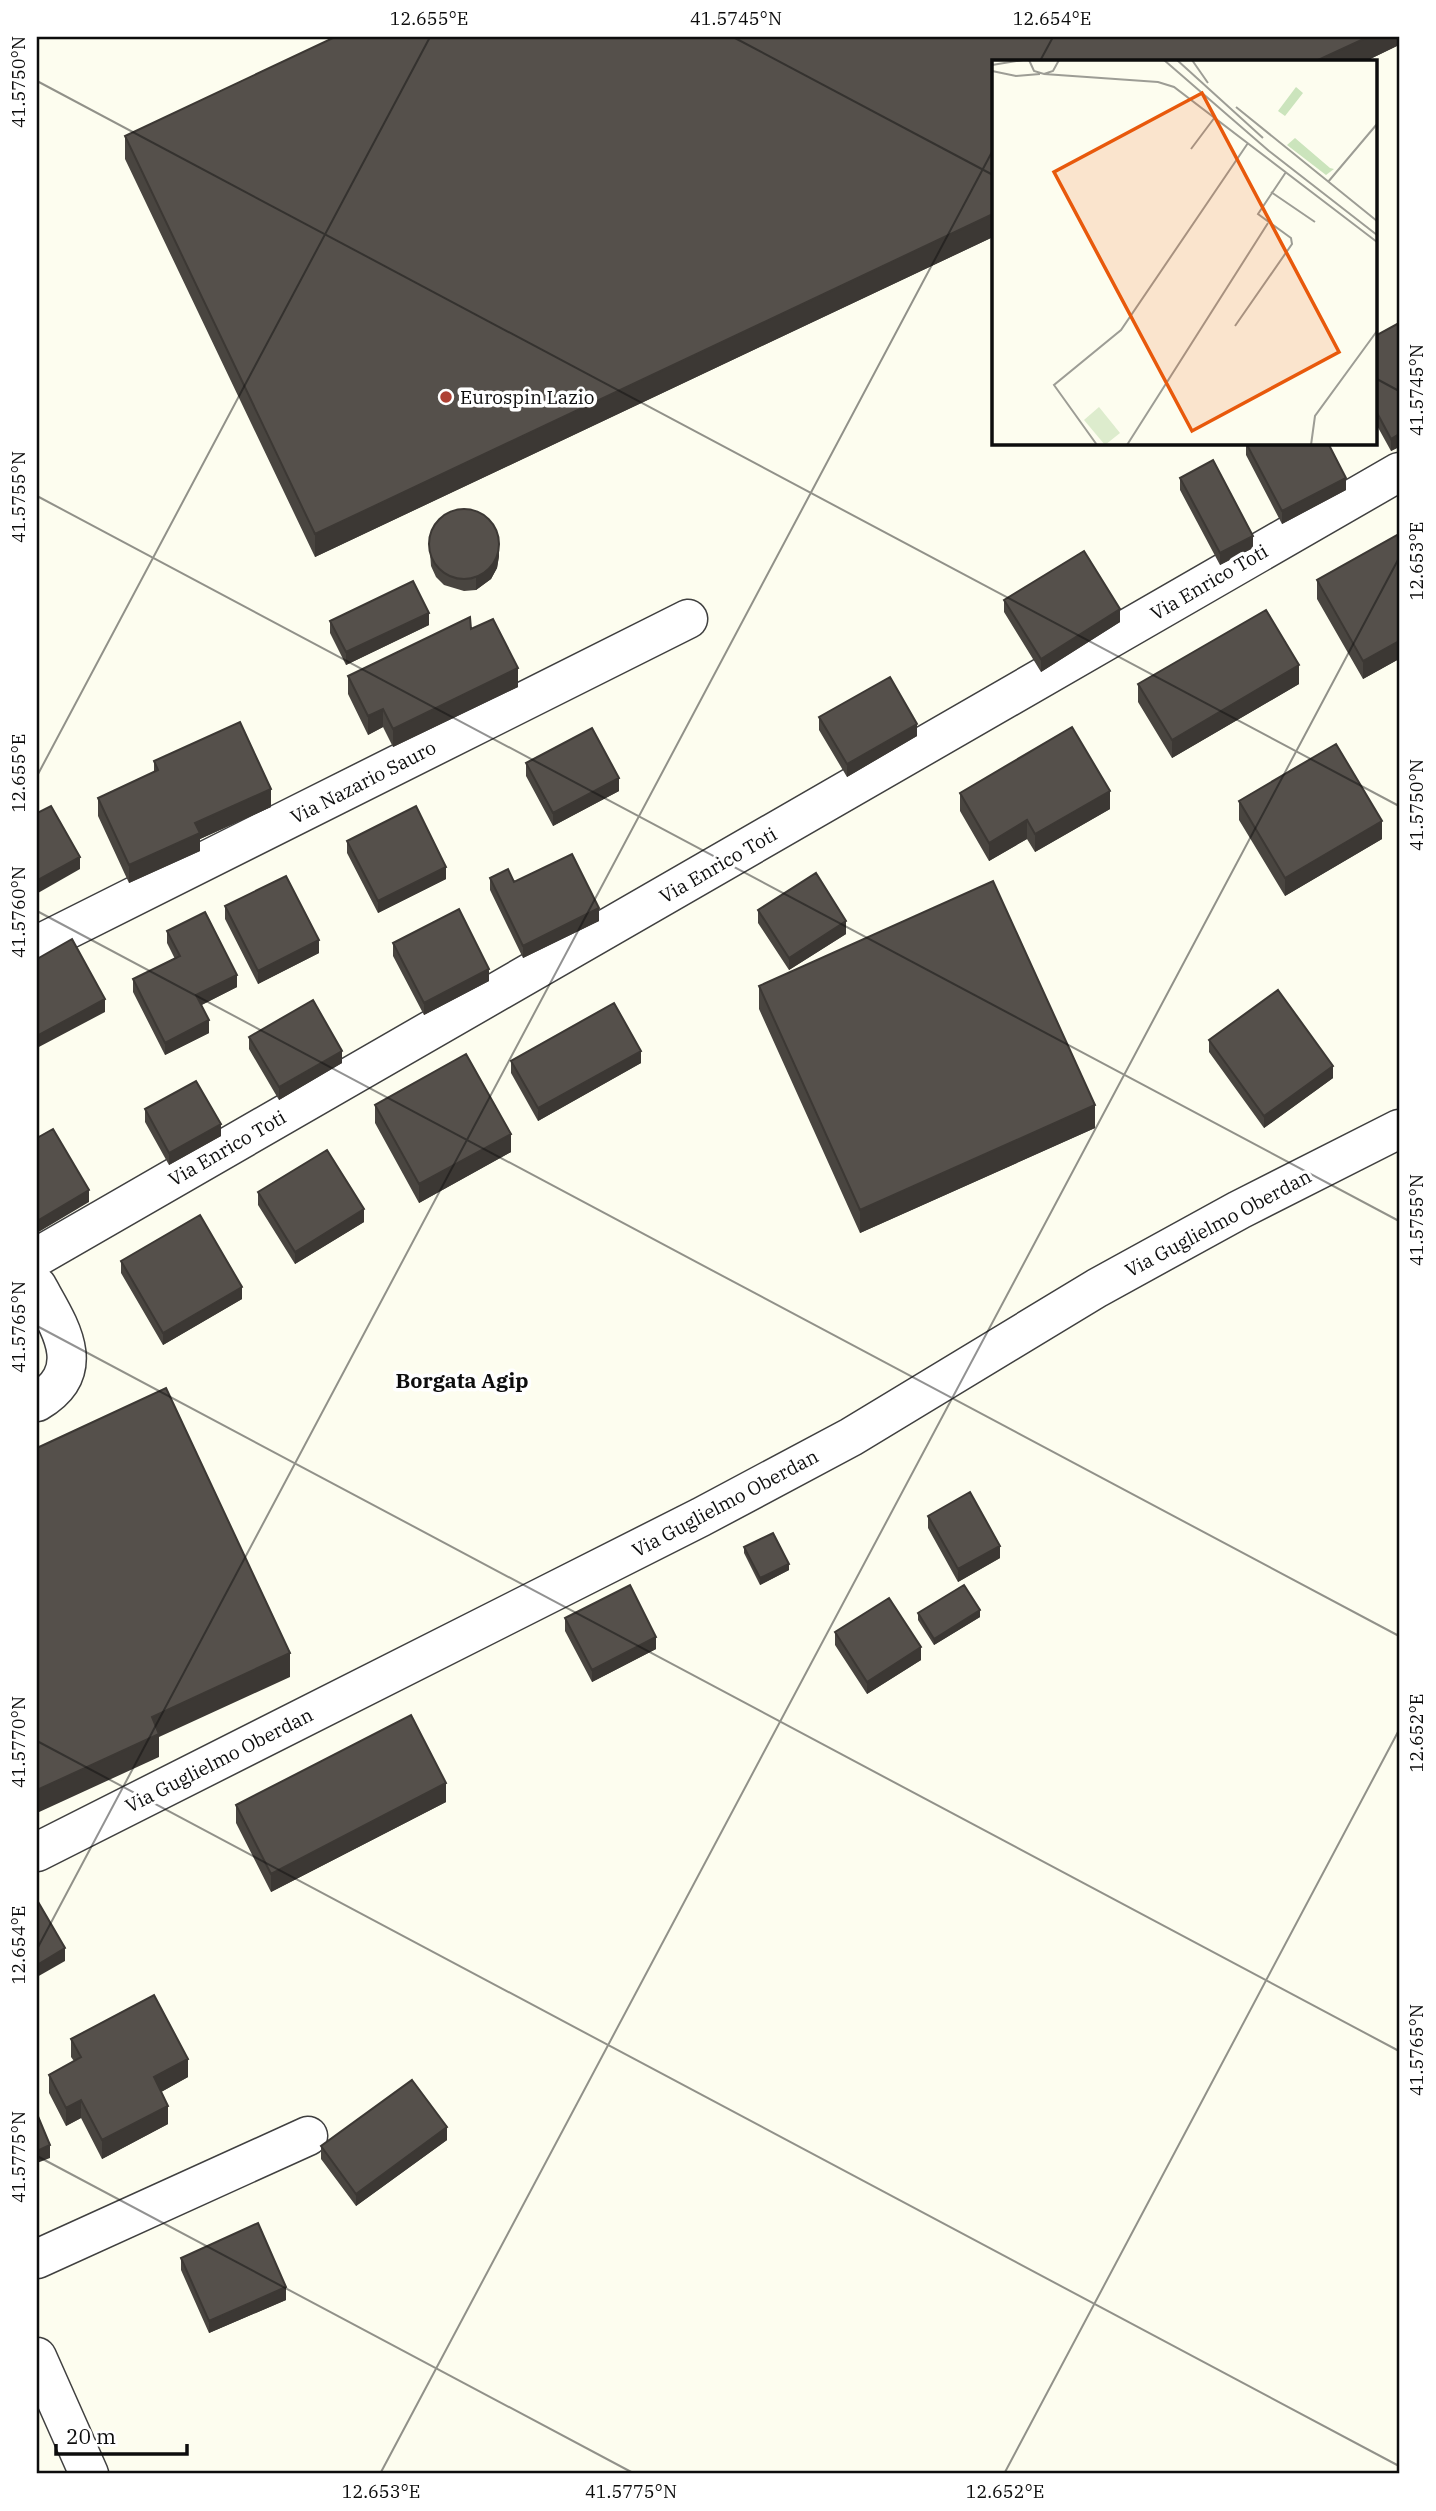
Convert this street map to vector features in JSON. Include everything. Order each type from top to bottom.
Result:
[{"type":"street","name":"Via Enrico Toti","points":[[37,1257],[1399,472]]},
{"type":"street","name":"Via Nazario Sauro","points":[[37,945],[688,619]]},
{"type":"street","name":"Via Guglielmo Oberdan","points":[[37,1852],[701,1517],[851,1437],[1097,1288],[1239,1210],[1399,1129]]},
{"type":"street","points":[[37,1286],[65,1342],[68,1356],[65,1372],[58,1384],[37,1402]]},
{"type":"street","points":[[37,2259],[308,2136]]},
{"type":"street","points":[[37,2357],[89,2474]]},
{"type":"building","name":"Eurospin Lazio","points":[[335,37],[1368,37],[1318,60],[992,60],[992,214],[315,534],[125,136]]},
{"type":"building","points":[[1399,323],[1399,434],[1391,439],[1376,411],[1376,335]]},
{"type":"building","points":[[1247,444],[1329,444],[1346,478],[1282,511]]},
{"type":"building","points":[[1213,460],[1253,536],[1220,553],[1180,478]]},
{"type":"building","points":[[464,509],[483,515],[493,525],[499,544],[493,563],[483,573],[464,579],[445,573],[435,563],[429,544],[435,525],[445,515]]},
{"type":"building","points":[[1399,534],[1399,641],[1363,661],[1317,580]]},
{"type":"building","points":[[1084,551],[1120,609],[1041,659],[1004,600]]},
{"type":"building","points":[[413,581],[429,613],[346,652],[330,621]]},
{"type":"building","points":[[1266,610],[1299,665],[1172,740],[1138,684]]},
{"type":"building","points":[[470,617],[471,629],[493,619],[518,668],[393,729],[383,709],[368,716],[348,676]]},
{"type":"building","points":[[890,677],[917,724],[847,764],[819,717]]},
{"type":"building","points":[[240,722],[271,789],[195,823],[200,833],[129,865],[98,798],[158,770],[154,761]]},
{"type":"building","points":[[1072,727],[1110,791],[1035,834],[1027,820],[989,843],[960,793]]},
{"type":"building","points":[[592,728],[619,778],[553,813],[526,763]]},
{"type":"building","points":[[1336,744],[1382,821],[1285,878],[1239,801]]},
{"type":"building","points":[[51,806],[80,857],[38,880],[37,813]]},
{"type":"building","points":[[416,806],[446,867],[378,901],[347,841]]},
{"type":"building","points":[[572,854],[599,908],[523,946],[490,878],[508,869],[514,882]]},
{"type":"building","points":[[816,873],[846,921],[789,958],[758,910]]},
{"type":"building","points":[[286,876],[319,940],[258,971],[225,906]]},
{"type":"building","points":[[993,881],[1095,1105],[860,1210],[759,986]]},
{"type":"building","points":[[459,909],[489,969],[424,1003],[393,943]]},
{"type":"building","points":[[205,912],[237,975],[196,995],[209,1020],[165,1043],[133,979],[180,956],[167,931]]},
{"type":"building","points":[[72,939],[105,999],[37,1036],[37,959]]},
{"type":"building","points":[[1278,990],[1333,1066],[1264,1116],[1209,1040]]},
{"type":"building","points":[[313,1000],[342,1051],[279,1087],[249,1037]]},
{"type":"building","points":[[614,1003],[641,1051],[538,1108],[511,1061]]},
{"type":"building","points":[[466,1054],[511,1134],[419,1184],[375,1105]]},
{"type":"building","points":[[196,1081],[221,1124],[169,1153],[145,1109]]},
{"type":"building","points":[[53,1129],[89,1190],[37,1221],[37,1138]]},
{"type":"building","points":[[327,1150],[364,1209],[295,1252],[258,1192]]},
{"type":"building","points":[[200,1215],[242,1287],[163,1333],[121,1261]]},
{"type":"building","points":[[166,1388],[290,1653],[152,1717],[159,1734],[37,1790],[37,1448]]},
{"type":"building","points":[[970,1492],[1000,1546],[958,1569],[928,1516]]},
{"type":"building","points":[[773,1533],[789,1564],[760,1578],[744,1547]]},
{"type":"building","points":[[630,1585],[656,1637],[592,1670],[565,1618]]},
{"type":"building","points":[[964,1585],[980,1610],[934,1639],[918,1613]]},
{"type":"building","points":[[889,1598],[921,1647],[867,1682],[835,1632]]},
{"type":"building","points":[[411,1715],[446,1783],[271,1874],[236,1805]]},
{"type":"building","points":[[37,1900],[65,1948],[37,1965]]},
{"type":"building","points":[[154,1995],[188,2059],[154,2077],[168,2106],[102,2140],[81,2100],[66,2108],[49,2075],[81,2057],[71,2039]]},
{"type":"building","points":[[412,2080],[447,2127],[356,2194],[321,2146]]},
{"type":"building","points":[[37,2114],[50,2145],[37,2151]]},
{"type":"building","points":[[258,2223],[286,2287],[209,2321],[181,2258]]},
{"type":"place","name":"Eurospin Lazio","points":[[446,397]]},
{"type":"district","name":"Borgata Agip","points":[[462,1380]]}]
